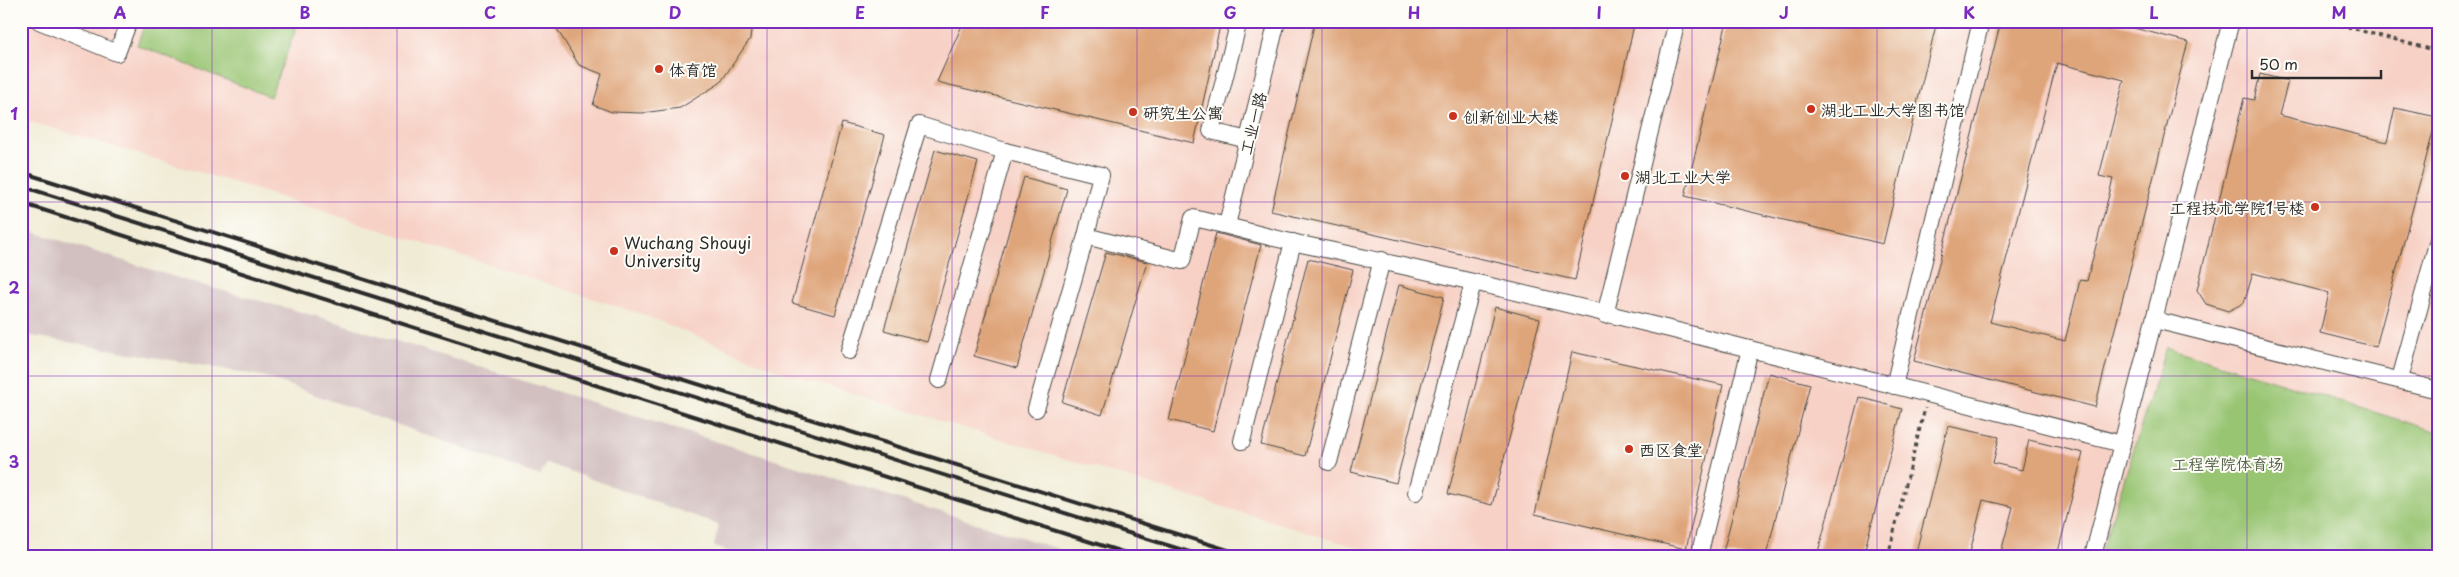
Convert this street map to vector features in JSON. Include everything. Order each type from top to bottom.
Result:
[{"type":"street","points":[[40,21],[117,53],[129,21]]},
{"type":"street","points":[[1239,21],[1211,131],[1248,140]]},
{"type":"street","name":"工业一路","points":[[1228,225],[1277,21]]},
{"type":"street","points":[[1605,315],[1677,21]]},
{"type":"street","points":[[1894,386],[1981,21]]},
{"type":"street","points":[[2093,556],[2231,21]]},
{"type":"street","points":[[849,351],[919,125],[1005,152],[1101,175],[1086,236],[1036,409]]},
{"type":"street","points":[[939,380],[1005,152]]},
{"type":"street","points":[[1086,236],[1182,261],[1193,218],[1228,225],[1293,242],[1382,260],[1750,349],[2122,444]]},
{"type":"street","points":[[2400,379],[2438,240]]},
{"type":"street","points":[[1242,441],[1293,242]]},
{"type":"street","points":[[1329,462],[1382,260]]},
{"type":"street","points":[[1416,492],[1474,283]]},
{"type":"street","points":[[2155,320],[2400,379],[2438,390]]},
{"type":"street","points":[[1699,556],[1750,349]]},
{"type":"path","points":[[2324,21],[2438,51]]},
{"type":"path","points":[[1888,556],[1928,395]]},
{"type":"shaded area","name":"湖北工业大学","points":[[21,21],[2438,21],[2438,556],[1385,556],[788,374],[647,316],[242,185],[21,119]]},
{"type":"shaded area","points":[[21,228],[187,281],[323,318],[1081,556],[740,556],[714,546],[719,525],[547,463],[540,476],[263,376],[21,334]]},
{"type":"green space","points":[[146,21],[299,21],[270,97],[137,45]]},
{"type":"green space","name":"工程学院体育场","points":[[2166,347],[2438,432],[2438,556],[2100,556]]},
{"type":"building","name":"体育馆","points":[[552,21],[752,21],[750,39],[720,83],[680,108],[642,113],[612,112],[593,105],[602,74],[579,65]]},
{"type":"building","name":"研究生公寓","points":[[964,21],[1221,21],[1194,143],[937,82]]},
{"type":"building","name":"创新创业大楼","points":[[1315,21],[1635,21],[1575,280],[1271,211]]},
{"type":"building","name":"湖北工业大学图书馆","points":[[1727,21],[1937,21],[1883,244],[1685,196]]},
{"type":"building","points":[[2001,21],[2107,21],[2188,42],[2095,407],[1914,361]],"holes":[[[2057,63],[2124,80],[2099,176],[2113,179],[2087,281],[2080,280],[2065,341],[1990,322]]]},
{"type":"building","name":"工程技术学院1号楼","points":[[2260,74],[2288,81],[2279,115],[2387,142],[2395,108],[2437,117],[2376,347],[2320,333],[2329,293],[2253,273],[2244,303],[2228,311],[2206,304],[2197,290],[2244,98],[2254,100]]},
{"type":"building","points":[[842,123],[885,135],[835,315],[792,303]]},
{"type":"building","points":[[935,150],[978,162],[927,342],[884,330]]},
{"type":"building","points":[[1024,177],[1067,189],[1017,368],[974,356]]},
{"type":"building","points":[[1216,233],[1261,245],[1213,431],[1169,420]]},
{"type":"building","points":[[1106,252],[1147,262],[1102,415],[1062,402]]},
{"type":"building","points":[[1308,259],[1353,270],[1305,456],[1261,445]]},
{"type":"building","points":[[1399,285],[1444,297],[1396,483],[1351,472]]},
{"type":"building","points":[[1495,307],[1540,319],[1492,505],[1448,494]]},
{"type":"building","name":"西区食堂","points":[[1572,352],[1723,385],[1686,549],[1535,514]]},
{"type":"building","points":[[1769,373],[1810,384],[1766,556],[1722,556]]},
{"type":"building","points":[[1859,397],[1902,409],[1863,556],[1817,556]]},
{"type":"building","points":[[1948,426],[1999,437],[1993,463],[2022,470],[2029,440],[2083,453],[2057,556],[2000,556],[2013,507],[1983,500],[1969,556],[1915,556]]},
{"type":"railway","points":[[21,172],[1247,556]]},
{"type":"railway","points":[[21,186],[1202,556]]},
{"type":"railway","points":[[21,203],[1135,556]]},
{"type":"place","name":"体育馆","points":[[659,69]]},
{"type":"place","name":"湖北工业大学图书馆","points":[[1811,109]]},
{"type":"place","name":"研究生公寓","points":[[1133,112]]},
{"type":"place","name":"创新创业大楼","points":[[1453,116]]},
{"type":"place","name":"湖北工业大学","points":[[1625,176]]},
{"type":"place","name":"工程技术学院1号楼","points":[[2315,207]]},
{"type":"place","name":"Wuchang Shouyi University","points":[[614,251]]},
{"type":"place","name":"西区食堂","points":[[1629,449]]}]
